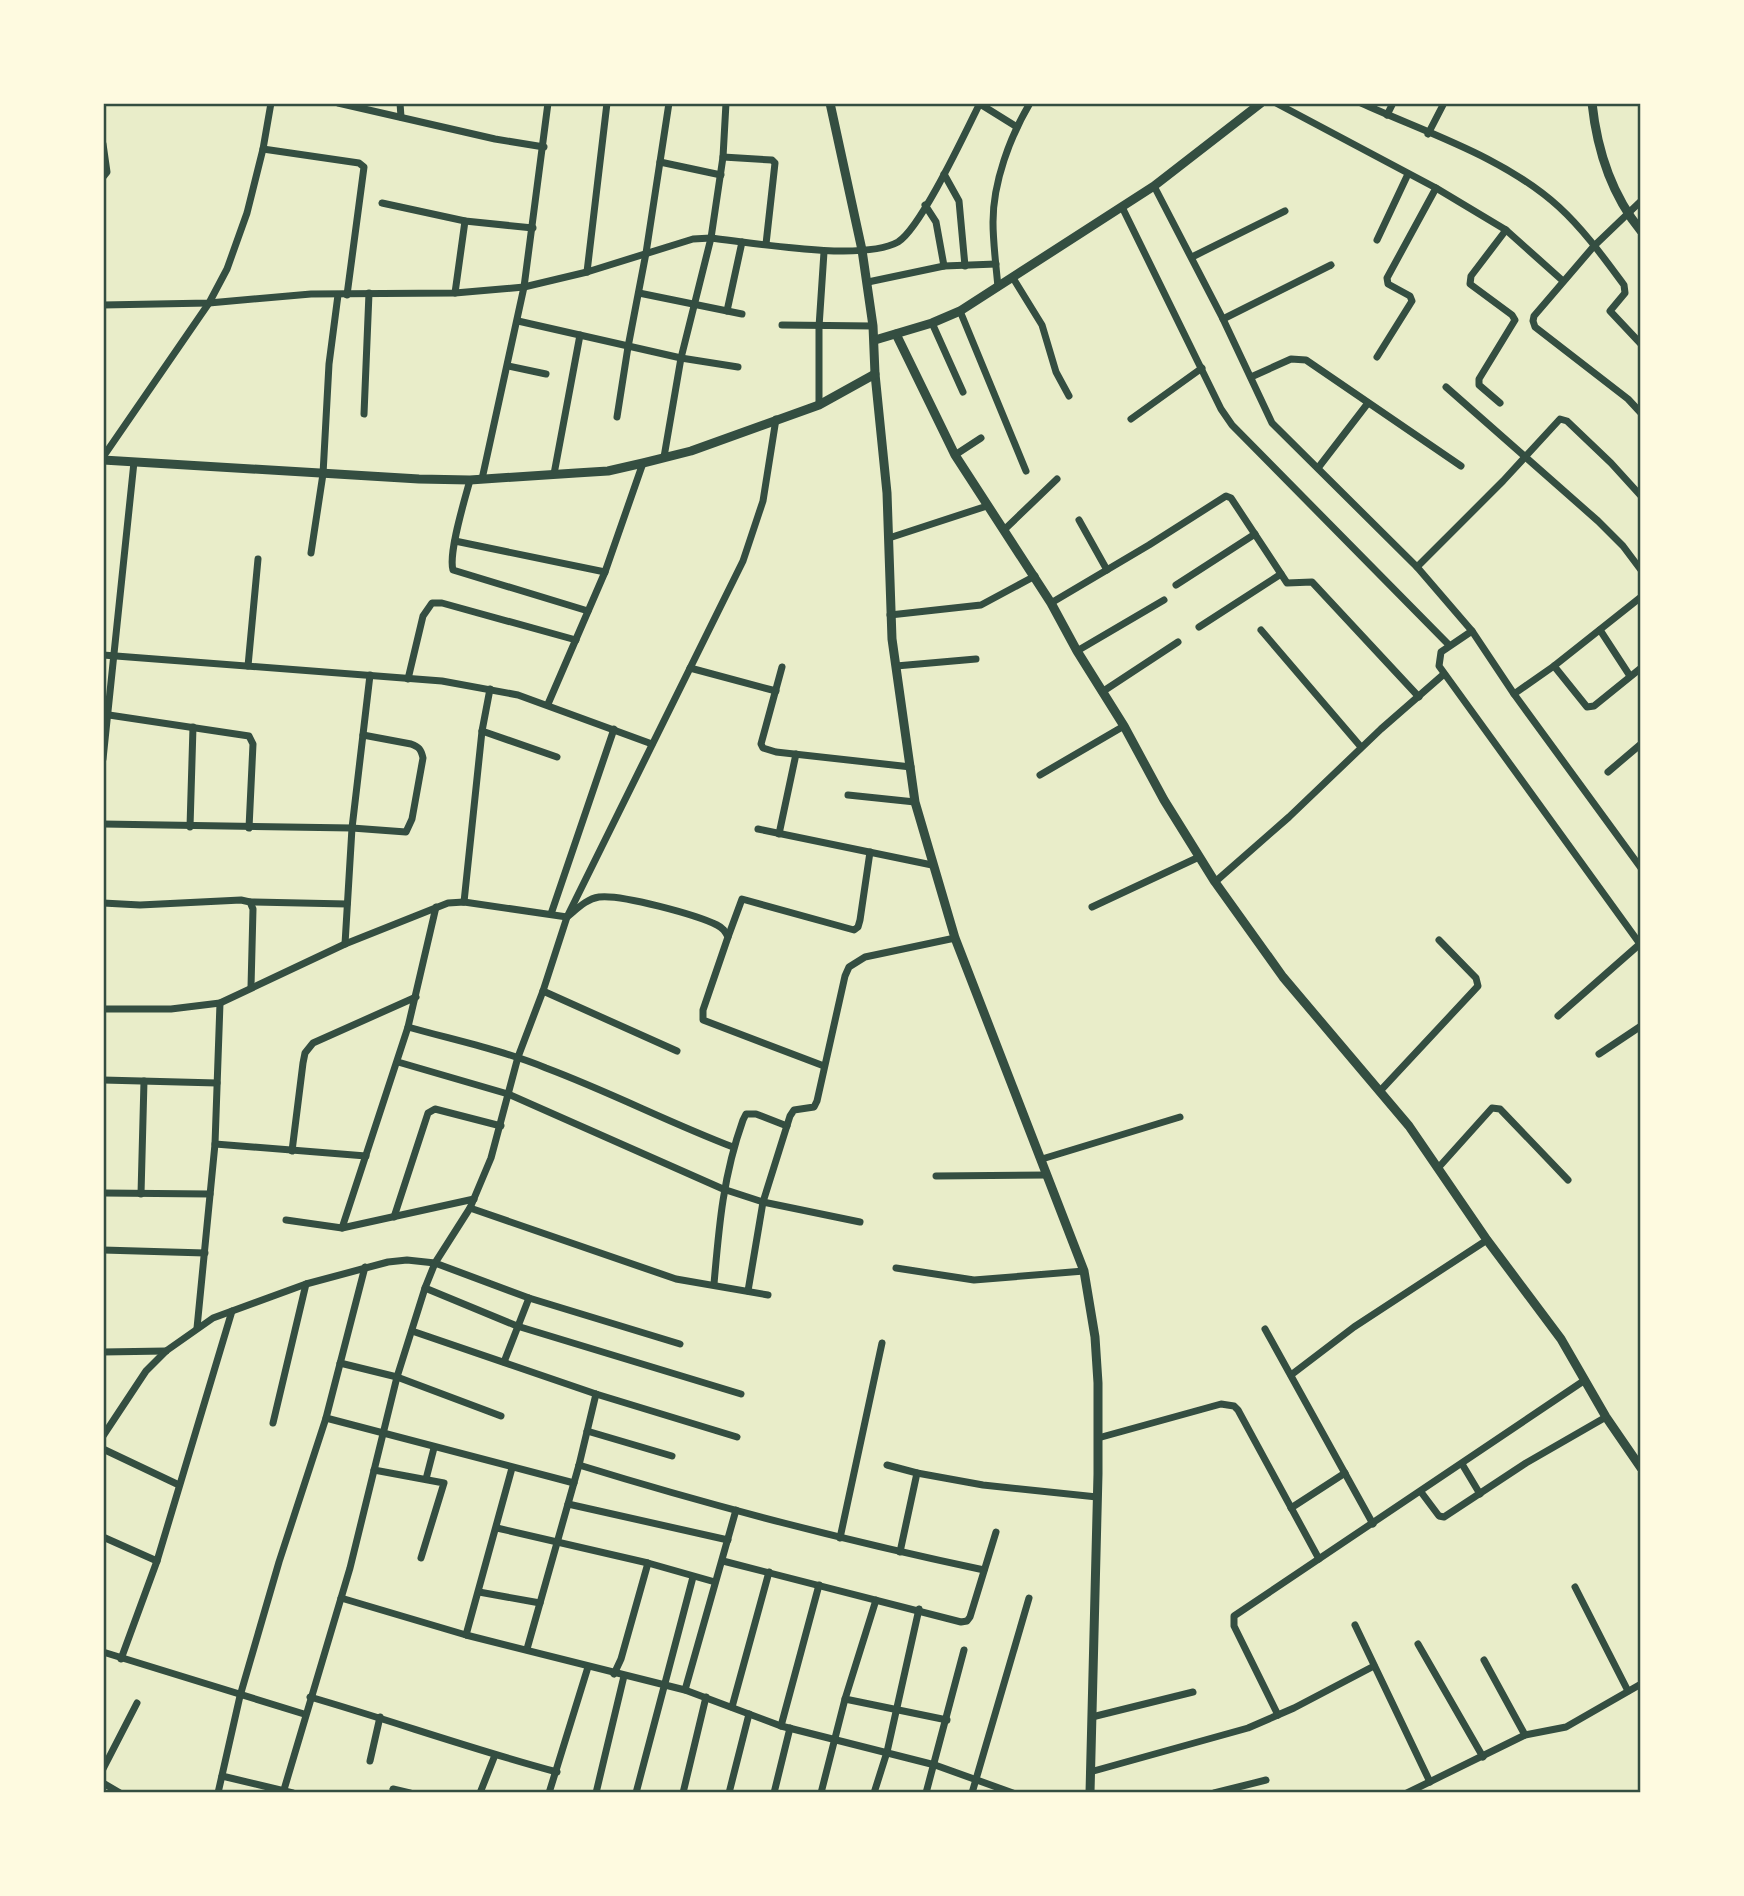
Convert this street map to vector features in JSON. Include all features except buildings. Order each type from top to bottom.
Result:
[{"type":"street","points":[[271,103],[263,149],[239,240],[209,303],[103,459],[323,474],[470,480],[608,471],[691,450],[819,405],[875,374]]},
{"type":"street","points":[[338,103],[544,147]]},
{"type":"street","points":[[400,103],[401,117]]},
{"type":"street","points":[[482,479],[524,287],[548,103]]},
{"type":"street","points":[[587,272],[607,103]]},
{"type":"street","points":[[617,416],[669,103]]},
{"type":"street","points":[[664,457],[681,358],[711,238],[723,157],[726,103]]},
{"type":"street","points":[[830,103],[868,282],[887,493],[890,615],[915,802],[955,938],[1084,1271],[1095,1337],[1098,1438],[1090,1793]]},
{"type":"street","points":[[998,287],[994,206],[1017,127],[1030,103]]},
{"type":"street","points":[[875,340],[932,323],[960,311],[1154,186],[1261,103]]},
{"type":"street","points":[[1276,103],[1436,188],[1506,230],[1563,281]]},
{"type":"street","points":[[1361,103],[1484,156],[1548,198],[1571,219],[1626,289],[1624,296],[1611,308],[1612,314],[1641,344]]},
{"type":"street","points":[[1387,115],[1393,103]]},
{"type":"street","points":[[1428,134],[1444,103]]},
{"type":"street","points":[[1592,103],[1602,156],[1612,186],[1627,214],[1641,231]]},
{"type":"street","points":[[103,306],[209,303],[311,294],[455,293],[524,287],[587,272],[693,239],[711,238],[824,251],[862,250],[897,242],[925,205],[980,104],[1017,127]]},
{"type":"street","points":[[103,144],[107,167],[103,177]]},
{"type":"street","points":[[263,149],[359,163],[364,167],[329,364],[323,474],[311,554]]},
{"type":"street","points":[[723,157],[772,160],[775,163],[766,244]]},
{"type":"street","points":[[660,162],[721,175]]},
{"type":"street","points":[[943,174],[959,201],[965,266]]},
{"type":"street","points":[[1377,240],[1408,174]]},
{"type":"street","points":[[1154,186],[1223,319],[1272,423],[1417,567],[1472,631],[1514,694],[1641,868]]},
{"type":"street","points":[[1377,357],[1412,301],[1410,296],[1388,284],[1387,278],[1436,188]]},
{"type":"street","points":[[1641,201],[1594,246],[1563,281],[1534,316],[1533,325],[1641,412]]},
{"type":"street","points":[[382,203],[465,221],[533,228]]},
{"type":"street","points":[[925,205],[936,222],[944,266]]},
{"type":"street","points":[[1122,207],[1221,409],[1242,436],[1449,645]]},
{"type":"street","points":[[1192,257],[1285,211]]},
{"type":"street","points":[[455,293],[465,221]]},
{"type":"street","points":[[1500,403],[1479,385],[1479,379],[1515,320],[1470,284],[1471,276],[1506,230]]},
{"type":"street","points":[[727,311],[743,242]]},
{"type":"street","points":[[819,405],[819,327],[824,251]]},
{"type":"street","points":[[868,282],[944,266],[996,264]]},
{"type":"street","points":[[1223,319],[1331,265]]},
{"type":"street","points":[[1013,278],[1042,325],[1056,372],[1069,396]]},
{"type":"street","points":[[364,414],[369,293]]},
{"type":"street","points":[[639,293],[742,314]]},
{"type":"street","points":[[960,311],[1026,471]]},
{"type":"street","points":[[518,321],[628,347],[738,367]]},
{"type":"street","points":[[932,323],[963,392]]},
{"type":"street","points":[[782,325],[873,326]]},
{"type":"street","points":[[896,334],[955,454],[1035,576],[1076,651],[1124,726],[1164,800],[1215,882],[1283,977],[1381,1090],[1439,1167],[1487,1240],[1562,1339],[1606,1416],[1640,1466]]},
{"type":"street","points":[[554,474],[580,335]]},
{"type":"street","points":[[1251,377],[1291,359],[1298,358],[1314,364],[1461,466]]},
{"type":"street","points":[[508,366],[546,374]]},
{"type":"street","points":[[1131,419],[1202,369]]},
{"type":"street","points":[[1446,387],[1598,521],[1623,546],[1641,570]]},
{"type":"street","points":[[1318,468],[1368,403]]},
{"type":"street","points":[[283,1791],[341,1598],[397,1377],[425,1288],[435,1264],[474,1199],[501,1126],[518,1057],[567,917],[743,561],[763,501],[776,419]]},
{"type":"street","points":[[1417,567],[1503,481],[1558,421],[1564,419],[1611,463],[1641,496]]},
{"type":"street","points":[[955,454],[981,438]]},
{"type":"street","points":[[103,759],[134,463]]},
{"type":"street","points":[[548,704],[606,572],[643,463]]},
{"type":"street","points":[[1004,530],[1057,478]]},
{"type":"street","points":[[470,480],[455,541],[453,570],[588,611]]},
{"type":"street","points":[[1051,603],[1149,545],[1222,497],[1231,498],[1287,583],[1312,582],[1419,697]]},
{"type":"street","points":[[889,538],[987,506]]},
{"type":"street","points":[[1079,520],[1107,570]]},
{"type":"street","points":[[1177,585],[1255,534]]},
{"type":"street","points":[[455,541],[606,572]]},
{"type":"street","points":[[248,666],[258,559]]},
{"type":"street","points":[[1199,627],[1281,574]]},
{"type":"street","points":[[890,615],[981,605],[1035,576]]},
{"type":"street","points":[[1514,694],[1641,597]]},
{"type":"street","points":[[1076,651],[1164,600]]},
{"type":"street","points":[[408,679],[424,616],[432,603],[442,603],[576,640]]},
{"type":"street","points":[[1261,630],[1361,747]]},
{"type":"street","points":[[1600,630],[1630,676]]},
{"type":"street","points":[[1472,631],[1441,652],[1439,666],[1640,943],[1558,1016]]},
{"type":"street","points":[[1101,692],[1178,642]]},
{"type":"street","points":[[103,655],[442,681],[490,689],[548,704],[652,744]]},
{"type":"street","points":[[896,666],[976,659]]},
{"type":"street","points":[[1554,666],[1587,707],[1594,706],[1641,668]]},
{"type":"street","points":[[782,667],[761,744],[763,748],[776,752],[911,767]]},
{"type":"street","points":[[690,668],[776,691]]},
{"type":"street","points":[[1215,882],[1444,674]]},
{"type":"street","points":[[345,944],[352,828],[370,675]]},
{"type":"street","points":[[464,902],[482,731],[490,689]]},
{"type":"street","points":[[109,715],[245,735],[253,739],[249,828]]},
{"type":"street","points":[[1040,775],[1124,726]]},
{"type":"street","points":[[190,827],[193,727]]},
{"type":"street","points":[[551,914],[614,729]]},
{"type":"street","points":[[482,731],[557,757]]},
{"type":"street","points":[[103,824],[352,828],[407,832],[412,819],[423,758],[418,746],[363,735]]},
{"type":"street","points":[[1608,772],[1641,744]]},
{"type":"street","points":[[779,834],[796,754]]},
{"type":"street","points":[[848,795],[915,802]]},
{"type":"street","points":[[758,829],[932,865]]},
{"type":"street","points":[[824,1066],[703,1020],[703,1010],[742,898],[854,930],[859,920],[870,852]]},
{"type":"street","points":[[1092,908],[1199,857]]},
{"type":"street","points":[[103,1009],[171,1009],[220,1003],[345,944],[436,907],[464,902],[567,917],[589,900],[601,896],[617,897],[718,925],[728,937]]},
{"type":"street","points":[[103,903],[140,905],[241,900],[347,904]]},
{"type":"street","points":[[250,902],[253,909],[251,987]]},
{"type":"street","points":[[342,1228],[398,1062],[436,907]]},
{"type":"street","points":[[748,1291],[763,1202],[794,1110],[814,1107],[849,967],[864,957],[955,938]]},
{"type":"street","points":[[1381,1090],[1478,986],[1476,978],[1438,940]]},
{"type":"street","points":[[543,991],[677,1051]]},
{"type":"street","points":[[292,1151],[303,1063],[305,1053],[313,1043],[416,996]]},
{"type":"street","points":[[197,1328],[215,1144],[220,1003]]},
{"type":"street","points":[[1599,1054],[1641,1026]]},
{"type":"street","points":[[408,1027],[518,1057],[733,1147]]},
{"type":"street","points":[[398,1062],[508,1094],[723,1189],[763,1202],[860,1223]]},
{"type":"street","points":[[103,1080],[217,1083]]},
{"type":"street","points":[[141,1194],[144,1082]]},
{"type":"street","points":[[1439,1167],[1492,1108],[1496,1108],[1500,1109],[1568,1180]]},
{"type":"street","points":[[394,1217],[428,1114],[435,1109],[501,1126]]},
{"type":"street","points":[[713,1284],[723,1189],[733,1147],[746,1114],[756,1114],[787,1126]]},
{"type":"street","points":[[1042,1159],[1180,1117]]},
{"type":"street","points":[[215,1144],[366,1156]]},
{"type":"street","points":[[936,1176],[1046,1175]]},
{"type":"street","points":[[103,1194],[210,1194]]},
{"type":"street","points":[[286,1220],[342,1228],[474,1199]]},
{"type":"street","points":[[470,1208],[668,1276],[768,1294]]},
{"type":"street","points":[[1291,1375],[1354,1327],[1487,1240]]},
{"type":"street","points":[[103,1250],[205,1253]]},
{"type":"street","points":[[103,1436],[146,1371],[166,1351],[213,1318],[306,1284],[407,1260],[435,1264],[529,1298],[680,1344]]},
{"type":"street","points":[[218,1793],[240,1696],[282,1552],[326,1419],[365,1268]]},
{"type":"street","points":[[896,1268],[974,1280],[1084,1271]]},
{"type":"street","points":[[273,1423],[306,1284]]},
{"type":"street","points":[[425,1288],[517,1326],[741,1394]]},
{"type":"street","points":[[504,1362],[529,1298]]},
{"type":"street","points":[[121,1659],[157,1561],[232,1311]]},
{"type":"street","points":[[1265,1329],[1373,1524]]},
{"type":"street","points":[[411,1331],[596,1394],[737,1437]]},
{"type":"street","points":[[840,1538],[882,1343]]},
{"type":"street","points":[[103,1352],[166,1351]]},
{"type":"street","points":[[340,1363],[397,1377],[500,1416]]},
{"type":"street","points":[[1278,1715],[1233,1620],[1239,1611],[1586,1380]]},
{"type":"street","points":[[527,1649],[579,1465],[596,1394]]},
{"type":"street","points":[[1098,1438],[1221,1404],[1234,1405],[1319,1559]]},
{"type":"street","points":[[1421,1492],[1441,1517],[1606,1416]]},
{"type":"street","points":[[326,1419],[574,1483]]},
{"type":"street","points":[[587,1432],[672,1456]]},
{"type":"street","points":[[426,1479],[434,1448]]},
{"type":"street","points":[[103,1449],[180,1485]]},
{"type":"street","points":[[1462,1464],[1480,1494]]},
{"type":"street","points":[[579,1465],[840,1538],[984,1570]]},
{"type":"street","points":[[887,1465],[972,1484],[1097,1497]]},
{"type":"street","points":[[466,1635],[512,1468]]},
{"type":"street","points":[[374,1470],[444,1485],[421,1558]]},
{"type":"street","points":[[900,1552],[917,1473]]},
{"type":"street","points":[[1291,1508],[1345,1473]]},
{"type":"street","points":[[568,1504],[728,1540]]},
{"type":"street","points":[[685,1690],[736,1510]]},
{"type":"street","points":[[497,1528],[648,1563],[715,1583]]},
{"type":"street","points":[[723,1561],[919,1609],[961,1622],[970,1617],[996,1532]]},
{"type":"street","points":[[103,1537],[157,1561]]},
{"type":"street","points":[[614,1674],[621,1659],[648,1563]]},
{"type":"street","points":[[732,1707],[769,1572]]},
{"type":"street","points":[[636,1793],[693,1577]]},
{"type":"street","points":[[781,1726],[819,1585]]},
{"type":"street","points":[[1575,1587],[1629,1691]]},
{"type":"street","points":[[479,1592],[540,1603]]},
{"type":"street","points":[[341,1598],[466,1635],[685,1690],[781,1726],[935,1765],[1011,1792]]},
{"type":"street","points":[[972,1793],[1029,1598]]},
{"type":"street","points":[[821,1793],[845,1699],[876,1600]]},
{"type":"street","points":[[874,1793],[887,1752],[919,1609]]},
{"type":"street","points":[[1355,1625],[1430,1782]]},
{"type":"street","points":[[1418,1644],[1483,1757]]},
{"type":"street","points":[[926,1793],[964,1650]]},
{"type":"street","points":[[103,1653],[304,1714]]},
{"type":"street","points":[[1484,1660],[1525,1735]]},
{"type":"street","points":[[1090,1772],[1248,1728],[1374,1666]]},
{"type":"street","points":[[549,1793],[588,1667]]},
{"type":"street","points":[[596,1793],[624,1676]]},
{"type":"street","points":[[1407,1793],[1525,1735],[1566,1727],[1641,1684]]},
{"type":"street","points":[[1092,1717],[1193,1692]]},
{"type":"street","points":[[310,1697],[557,1772]]},
{"type":"street","points":[[682,1793],[706,1698]]},
{"type":"street","points":[[845,1699],[947,1720]]},
{"type":"street","points":[[103,1769],[137,1703]]},
{"type":"street","points":[[729,1793],[749,1714]]},
{"type":"street","points":[[370,1761],[380,1717]]},
{"type":"street","points":[[775,1793],[790,1728]]},
{"type":"street","points":[[480,1793],[495,1755]]},
{"type":"street","points":[[222,1776],[293,1793]]},
{"type":"street","points":[[1214,1793],[1266,1780]]},
{"type":"street","points":[[103,1783],[120,1793]]},
{"type":"street","points":[[393,1789],[410,1793]]}]
